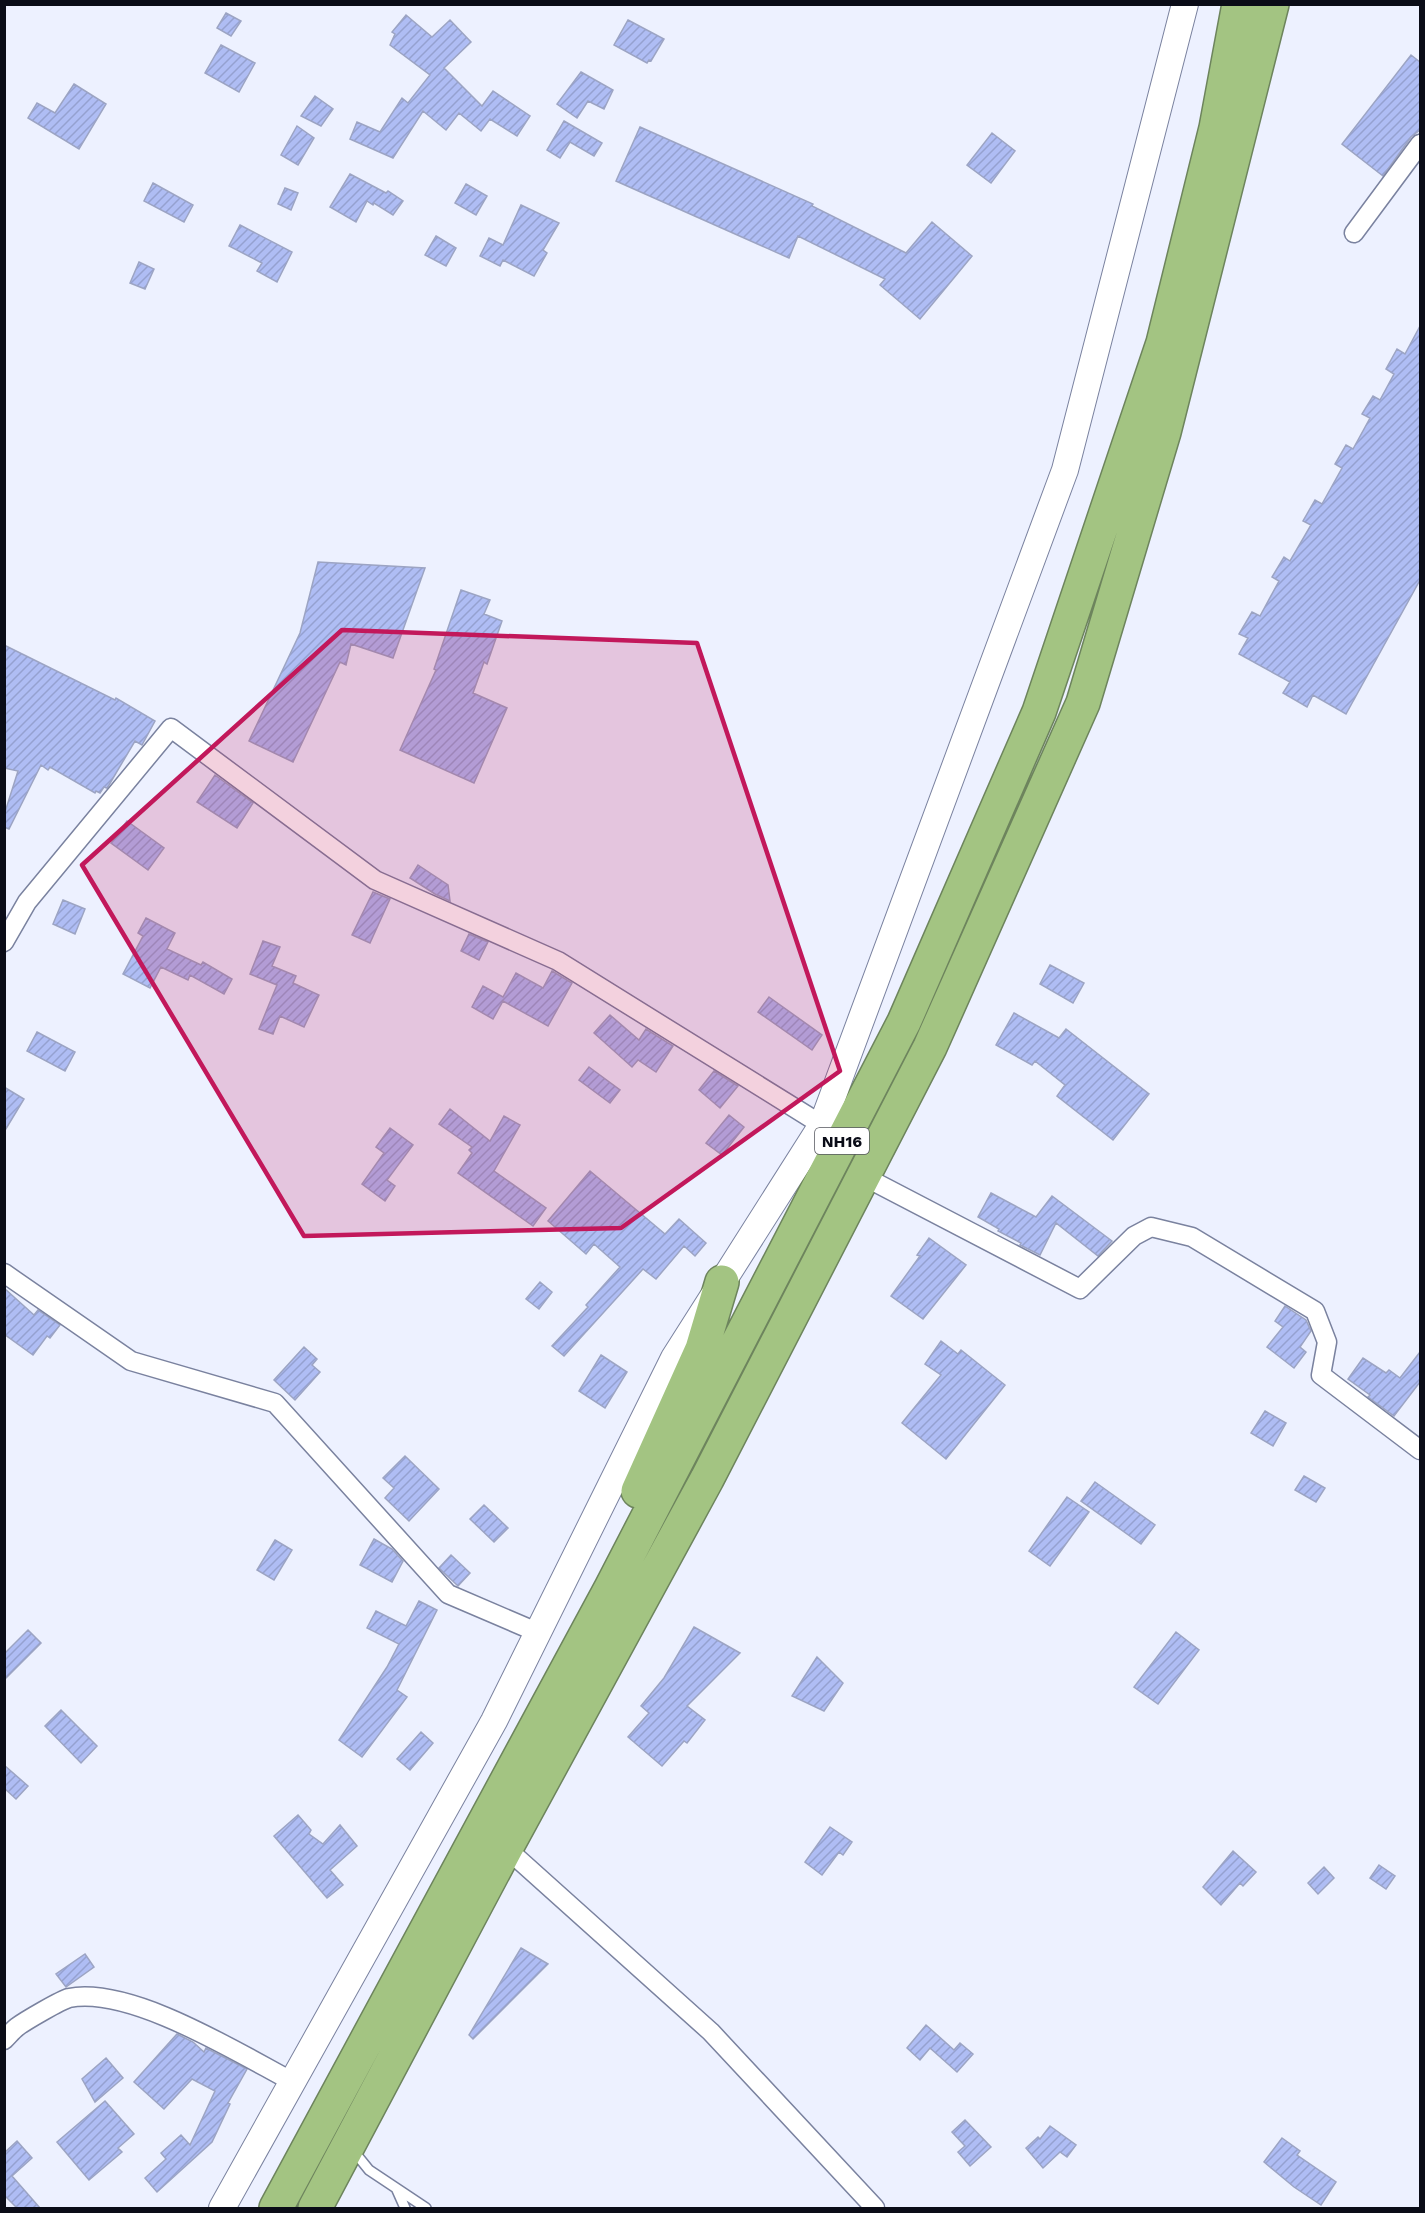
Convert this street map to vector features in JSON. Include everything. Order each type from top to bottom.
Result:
[{"type":"highway","name":"NH16","points":[[276,2208],[611,1588],[903,1022],[1039,712],[1163,343],[1216,128],[1239,4]]},
{"type":"highway","name":"NH16","points":[[315,2208],[506,1848],[707,1479],[930,1047],[1083,703],[1164,432],[1272,4]]},
{"type":"highway","points":[[611,1588],[638,1490],[702,1349],[722,1282]]},
{"type":"street","points":[[222,2208],[494,1721],[674,1358],[822,1125],[1065,470],[1185,4]]},
{"type":"street","points":[[1354,233],[1420,144]]},
{"type":"street","points":[[4,942],[27,902],[171,728],[375,880],[558,961],[822,1125]]},
{"type":"street","points":[[863,1176],[1080,1289],[1134,1236],[1151,1227],[1192,1237],[1315,1311],[1327,1342],[1321,1375],[1420,1450]]},
{"type":"street","points":[[4,1273],[131,1362],[275,1403],[448,1594],[539,1633]]},
{"type":"street","points":[[506,1848],[711,2032],[875,2208]]},
{"type":"street","points":[[4,2040],[18,2026],[68,1998],[98,1997],[135,2006],[175,2020],[293,2082]]},
{"type":"lane","points":[[348,2145],[369,2170],[426,2208]]},
{"type":"lane","points":[[397,2190],[405,2208]]},
{"type":"highlighted area","points":[[342,630],[697,643],[840,1071],[621,1228],[304,1236],[82,865]]},
{"type":"building","points":[[226,13],[241,21],[231,36],[217,28]]},
{"type":"building","points":[[406,15],[432,37],[450,20],[471,42],[444,68],[482,106],[493,91],[530,116],[517,136],[490,119],[481,131],[459,113],[446,130],[423,111],[393,158],[350,139],[357,122],[380,132],[402,98],[408,103],[430,75],[390,45],[395,34],[392,32]]},
{"type":"building","points":[[628,20],[664,39],[651,61],[647,63],[614,45]]},
{"type":"building","points":[[221,45],[255,63],[239,92],[205,73]]},
{"type":"building","points":[[1411,55],[1420,62],[1420,130],[1411,137],[1383,176],[1342,144]]},
{"type":"building","points":[[581,72],[613,90],[604,109],[588,101],[577,118],[557,104]]},
{"type":"building","points":[[74,84],[106,104],[79,149],[28,118],[37,103],[55,113]]},
{"type":"building","points":[[315,96],[333,109],[321,126],[301,116]]},
{"type":"building","points":[[564,121],[602,143],[594,156],[570,142],[560,158],[547,150]]},
{"type":"building","points":[[297,126],[314,138],[298,165],[281,155]]},
{"type":"building","points":[[640,127],[813,204],[812,206],[906,253],[932,222],[972,256],[920,319],[880,285],[885,279],[798,236],[789,258],[616,181]]},
{"type":"building","points":[[992,133],[1015,151],[991,183],[967,165]]},
{"type":"building","points":[[350,174],[386,193],[388,191],[403,201],[393,215],[367,201],[356,222],[330,207]]},
{"type":"building","points":[[153,183],[193,205],[184,222],[144,201]]},
{"type":"building","points":[[466,184],[487,196],[476,215],[455,203]]},
{"type":"building","points":[[285,188],[298,193],[291,210],[278,204]]},
{"type":"building","points":[[521,205],[559,223],[543,250],[547,253],[534,276],[503,260],[500,266],[480,256],[489,238],[503,245]]},
{"type":"building","points":[[240,225],[292,252],[277,282],[257,271],[262,263],[229,246]]},
{"type":"building","points":[[436,236],[456,248],[446,266],[425,255]]},
{"type":"building","points":[[139,262],[154,269],[145,289],[130,283]]},
{"type":"building","points":[[1420,326],[1420,580],[1346,714],[1313,695],[1307,707],[1283,693],[1290,682],[1239,654],[1248,638],[1239,634],[1252,612],[1260,616],[1279,581],[1272,577],[1284,557],[1290,561],[1311,525],[1303,521],[1315,500],[1322,504],[1342,468],[1335,464],[1346,445],[1353,449],[1370,418],[1362,414],[1373,396],[1380,400],[1394,374],[1386,369],[1397,349],[1405,354]]},
{"type":"building","points":[[318,562],[425,568],[393,658],[351,644],[346,665],[340,662],[293,762],[249,741],[300,633]]},
{"type":"building","points":[[461,590],[490,600],[484,614],[502,621],[487,664],[484,662],[473,693],[507,708],[474,783],[400,750],[436,670],[434,669]]},
{"type":"building","points":[[4,645],[115,700],[116,698],[155,721],[142,745],[135,741],[107,788],[104,787],[100,793],[96,791],[95,793],[50,767],[48,770],[41,765],[9,829],[4,827],[4,815],[18,771],[4,768]]},
{"type":"building","points":[[215,775],[253,803],[237,828],[197,802]]},
{"type":"building","points":[[127,821],[164,848],[148,870],[111,843]]},
{"type":"building","points":[[418,865],[448,885],[450,901],[410,878]]},
{"type":"building","points":[[373,892],[390,899],[370,943],[352,935]]},
{"type":"building","points":[[63,900],[85,909],[75,934],[53,924]]},
{"type":"building","points":[[146,918],[175,933],[167,949],[201,965],[203,962],[232,979],[224,994],[190,975],[188,980],[161,967],[150,988],[123,974],[143,936],[138,933]]},
{"type":"building","points":[[469,934],[488,942],[479,960],[461,951]]},
{"type":"building","points":[[263,941],[280,947],[272,966],[296,976],[293,983],[319,995],[304,1027],[280,1016],[273,1034],[259,1029],[277,985],[250,974]]},
{"type":"building","points":[[1050,965],[1084,983],[1073,1003],[1040,984]]},
{"type":"building","points":[[552,971],[572,983],[548,1026],[503,1001],[493,1019],[472,1007],[483,986],[503,997],[516,973],[543,988]]},
{"type":"building","points":[[769,997],[822,1035],[812,1050],[758,1012]]},
{"type":"building","points":[[1014,1013],[1059,1038],[1066,1029],[1149,1094],[1113,1140],[1057,1096],[1065,1085],[1035,1061],[1032,1065],[996,1045]]},
{"type":"building","points":[[610,1015],[639,1040],[646,1029],[673,1046],[656,1072],[638,1060],[632,1067],[594,1033]]},
{"type":"building","points":[[37,1032],[75,1052],[65,1071],[27,1051]]},
{"type":"building","points":[[589,1067],[620,1090],[610,1103],[579,1080]]},
{"type":"building","points":[[714,1071],[738,1086],[720,1108],[699,1090]]},
{"type":"building","points":[[4,1087],[24,1099],[4,1132]]},
{"type":"building","points":[[450,1109],[490,1141],[504,1116],[520,1125],[494,1171],[546,1208],[533,1226],[458,1173],[472,1153],[469,1150],[472,1147],[439,1124]]},
{"type":"building","points":[[729,1115],[744,1127],[722,1155],[706,1143]]},
{"type":"building","points":[[390,1128],[413,1145],[387,1180],[395,1186],[385,1201],[362,1184],[384,1153],[376,1147]]},
{"type":"building","points":[[590,1171],[665,1234],[679,1219],[706,1243],[695,1256],[684,1246],[656,1279],[643,1269],[564,1356],[552,1346],[588,1307],[586,1305],[620,1267],[594,1244],[586,1254],[548,1221]]},
{"type":"building","points":[[991,1193],[1036,1217],[1052,1196],[1112,1241],[1098,1256],[1056,1223],[1040,1255],[1020,1245],[1021,1243],[978,1217]]},
{"type":"building","points":[[929,1238],[966,1265],[923,1319],[891,1296],[920,1256],[917,1255]]},
{"type":"building","points":[[540,1282],[552,1292],[539,1309],[526,1299]]},
{"type":"building","points":[[4,1288],[34,1315],[38,1310],[60,1325],[50,1338],[47,1336],[33,1355],[4,1334]]},
{"type":"building","points":[[1285,1306],[1306,1320],[1311,1331],[1300,1347],[1306,1352],[1294,1368],[1267,1347],[1283,1327],[1275,1321]]},
{"type":"building","points":[[941,1341],[958,1354],[961,1350],[1005,1385],[946,1459],[902,1423],[941,1375],[925,1364]]},
{"type":"building","points":[[304,1347],[317,1359],[312,1365],[320,1372],[295,1400],[274,1380]]},
{"type":"building","points":[[1420,1352],[1420,1382],[1394,1416],[1348,1379],[1363,1358],[1386,1373],[1389,1370],[1400,1378]]},
{"type":"building","points":[[601,1355],[627,1372],[605,1408],[579,1391]]},
{"type":"building","points":[[1265,1411],[1286,1423],[1273,1446],[1251,1433]]},
{"type":"building","points":[[405,1456],[439,1489],[409,1521],[385,1498],[394,1488],[383,1478]]},
{"type":"building","points":[[1304,1476],[1325,1488],[1316,1502],[1295,1490]]},
{"type":"building","points":[[1095,1482],[1155,1525],[1141,1544],[1081,1501]]},
{"type":"building","points":[[1067,1497],[1089,1512],[1050,1566],[1029,1551]]},
{"type":"building","points":[[484,1505],[508,1528],[494,1542],[470,1519]]},
{"type":"building","points":[[374,1539],[392,1549],[403,1561],[392,1582],[360,1565]]},
{"type":"building","points":[[275,1540],[292,1550],[274,1580],[257,1570]]},
{"type":"building","points":[[451,1555],[470,1573],[458,1586],[439,1568]]},
{"type":"building","points":[[419,1601],[437,1610],[397,1690],[407,1697],[362,1757],[339,1740],[387,1667],[399,1644],[367,1628],[376,1611],[406,1626]]},
{"type":"building","points":[[694,1627],[740,1653],[687,1706],[705,1720],[687,1743],[684,1741],[662,1766],[628,1737],[649,1713],[641,1706],[664,1678]]},
{"type":"building","points":[[28,1630],[41,1643],[4,1680],[4,1654]]},
{"type":"building","points":[[1176,1632],[1199,1650],[1158,1704],[1134,1687]]},
{"type":"building","points":[[817,1657],[843,1683],[824,1711],[792,1696]]},
{"type":"building","points":[[61,1710],[97,1746],[81,1763],[45,1726]]},
{"type":"building","points":[[421,1732],[433,1743],[410,1770],[397,1759]]},
{"type":"building","points":[[4,1765],[28,1786],[16,1799],[4,1788]]},
{"type":"building","points":[[298,1815],[311,1830],[309,1834],[323,1844],[340,1825],[357,1846],[330,1870],[343,1885],[327,1898],[274,1836]]},
{"type":"building","points":[[830,1827],[852,1842],[843,1855],[839,1852],[822,1875],[805,1862]]},
{"type":"building","points":[[1233,1851],[1256,1872],[1243,1886],[1240,1883],[1221,1905],[1203,1887]]},
{"type":"building","points":[[1379,1865],[1395,1876],[1386,1889],[1370,1878]]},
{"type":"building","points":[[1324,1867],[1334,1878],[1318,1894],[1308,1883]]},
{"type":"building","points":[[521,1948],[548,1964],[473,2039],[469,2035]]},
{"type":"building","points":[[85,1954],[94,1967],[66,1987],[56,1974]]},
{"type":"building","points":[[926,2025],[954,2050],[960,2043],[973,2054],[957,2072],[930,2048],[920,2060],[907,2048]]},
{"type":"building","points":[[177,2034],[193,2042],[204,2052],[206,2048],[247,2069],[228,2103],[230,2104],[212,2142],[157,2192],[145,2178],[166,2159],[161,2153],[181,2135],[190,2145],[215,2091],[192,2079],[164,2109],[134,2082]]},
{"type":"building","points":[[106,2058],[123,2078],[95,2102],[82,2079]]},
{"type":"building","points":[[105,2101],[134,2134],[118,2148],[122,2152],[89,2180],[57,2142]]},
{"type":"building","points":[[965,2120],[991,2147],[970,2166],[958,2152],[965,2146],[952,2132]]},
{"type":"building","points":[[1050,2126],[1076,2145],[1067,2157],[1060,2152],[1043,2168],[1026,2148],[1038,2137],[1040,2139]]},
{"type":"building","points":[[1282,2138],[1300,2151],[1297,2155],[1336,2182],[1321,2205],[1294,2187],[1264,2162]]},
{"type":"building","points":[[17,2141],[32,2158],[12,2176],[40,2208],[17,2208],[4,2195],[4,2153]]}]
